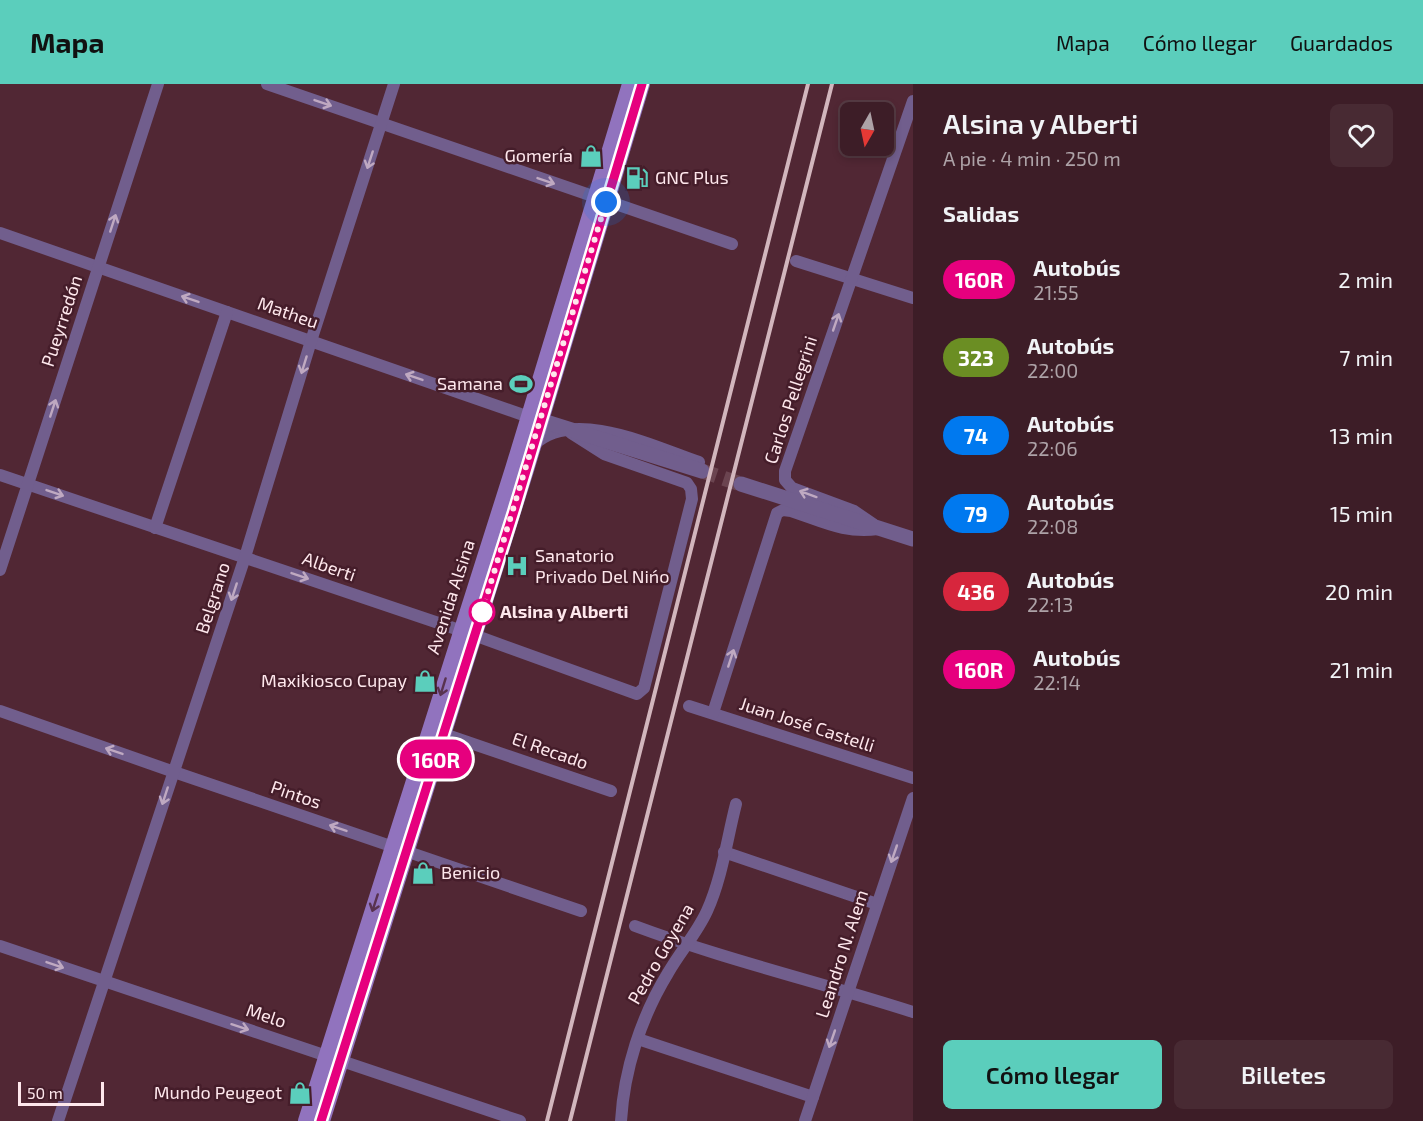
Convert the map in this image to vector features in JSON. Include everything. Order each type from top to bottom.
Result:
[{"type":"main road","name":"Avenida Alsina","points":[[400,849],[444,734],[468,633],[534,445],[535,419],[547,400],[630,84]]},
{"type":"main road","name":"Avenida Alsina","points":[[306,1121],[333,1058],[535,419],[601,200],[642,84]]},
{"type":"main road","name":"Avenida Alsina","points":[[321,1121],[333,1058]]},
{"type":"street","name":"Pueyrredón","points":[[0,570],[158,84]]},
{"type":"street","points":[[267,84],[732,244]]},
{"type":"street","name":"Belgrano","points":[[58,1121],[245,557],[311,341],[394,84]]},
{"type":"street","name":"Carlos Pellegrini","points":[[879,529],[861,514],[792,488],[785,480],[785,471],[913,100]]},
{"type":"street","name":"Matheu","points":[[0,233],[564,429],[700,467]]},
{"type":"street","points":[[796,261],[913,298]]},
{"type":"street","points":[[155,528],[227,312]]},
{"type":"street","name":"Matheu","points":[[547,400],[547,409],[551,416],[564,429],[604,454],[687,483],[691,489],[692,499],[644,688]]},
{"type":"street","points":[[534,445],[547,434],[564,429]]},
{"type":"street","name":"Alberti","points":[[0,474],[468,633],[637,694],[644,688]]},
{"type":"street","points":[[741,484],[913,539]]},
{"type":"street","points":[[713,713],[777,513],[783,510],[791,511],[856,531],[879,529]]},
{"type":"street","name":"Juan José Castelli","points":[[689,706],[913,777]]},
{"type":"street","name":"Pintos","points":[[0,711],[581,910]]},
{"type":"street","name":"El Recado","points":[[444,734],[611,791]]},
{"type":"street","name":"Leandro N. Alem","points":[[805,1121],[913,798]]},
{"type":"street","name":"Pedro Goyena","points":[[621,1121],[625,1084],[653,1000],[706,914],[736,804]]},
{"type":"street","points":[[724,852],[877,904]]},
{"type":"street","points":[[635,926],[685,945],[848,991],[913,1012]]},
{"type":"street","name":"Melo","points":[[0,946],[520,1121]]},
{"type":"street","points":[[639,1039],[813,1097]]},
{"type":"tunnel","points":[[702,471],[741,484]]},
{"type":"railway","points":[[547,1121],[808,84]]},
{"type":"railway","points":[[570,1121],[832,84]]},
{"type":"bus line","name":"160R","points":[[321,1121],[514,511],[642,84]]},
{"type":"place","name":"Gomería","points":[[591,156]]},
{"type":"place","name":"GNC Plus","points":[[637,178]]},
{"type":"place","name":"Samana","points":[[521,384]]},
{"type":"place","name":"Sanatorio Privado Del Nińo","points":[[517,566]]},
{"type":"place","name":"Alsina y Alberti","points":[[482,612]]},
{"type":"place","name":"Maxikiosco Cupay","points":[[425,681]]},
{"type":"place","name":"Benicio","points":[[423,873]]},
{"type":"place","name":"Mundo Peugeot","points":[[300,1093]]},
{"type":"route","points":[[482,612],[606,202]]}]
